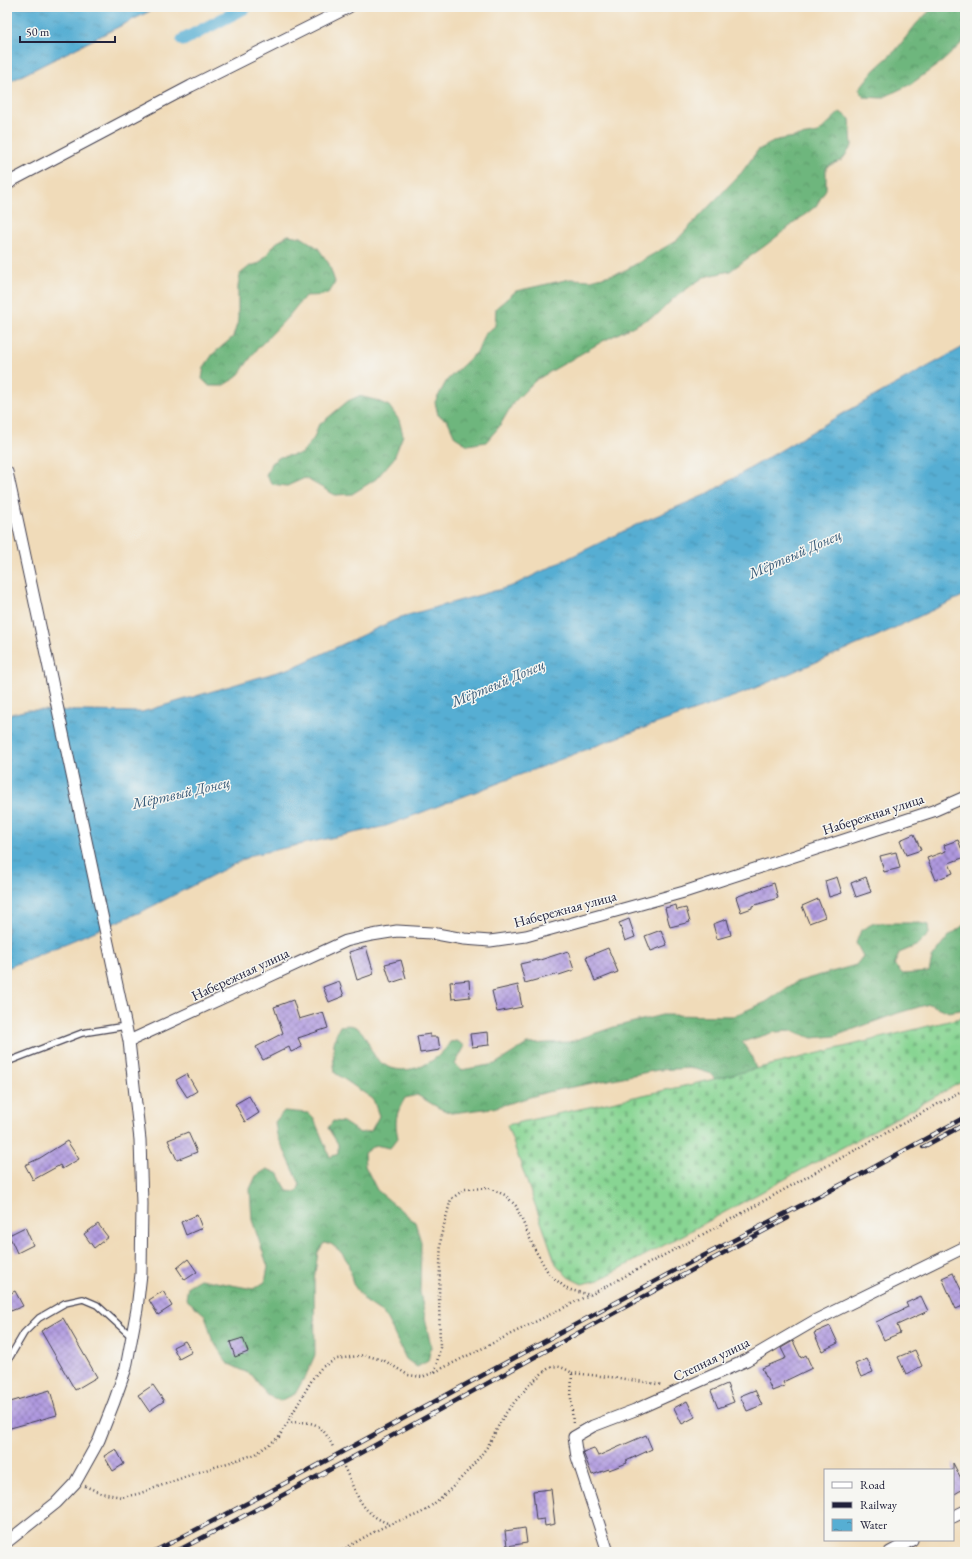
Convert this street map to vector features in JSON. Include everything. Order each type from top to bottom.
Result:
[{"type":"street","points":[[7,185],[13,180],[191,86],[349,7]]},
{"type":"street","points":[[7,472],[129,1041],[140,1140],[142,1204],[141,1274],[132,1338],[126,1368],[99,1440],[75,1483],[56,1503],[7,1542]]},
{"type":"street","name":"Набережная улица","points":[[129,1041],[346,941],[397,931],[431,933],[464,939],[490,941],[526,936],[684,892],[933,811],[965,797]]},
{"type":"street","name":"Степная улица","points":[[574,1437],[593,1426],[685,1389],[747,1360],[814,1321],[965,1247]]},
{"type":"street","points":[[574,1437],[577,1457],[608,1552]]},
{"type":"street","points":[[954,1516],[965,1511]]},
{"type":"street","points":[[890,1552],[910,1541]]},
{"type":"lane","points":[[7,1062],[82,1033],[126,1026]]},
{"type":"lane","points":[[7,1362],[24,1333],[39,1318],[65,1304],[83,1300],[97,1305],[132,1338]]},
{"type":"path","points":[[75,1483],[101,1493],[122,1497],[138,1494],[193,1474],[256,1454],[279,1437],[313,1378],[322,1367],[337,1359],[365,1355],[385,1361],[408,1375],[422,1377],[435,1372],[590,1295],[735,1217],[965,1089]]},
{"type":"path","points":[[435,1372],[440,1348],[439,1296],[441,1236],[451,1199],[465,1189],[488,1188],[505,1195],[516,1206],[534,1248],[549,1274],[567,1289],[590,1295]]},
{"type":"path","points":[[339,1552],[390,1524],[416,1516],[430,1508],[480,1457],[491,1442],[508,1409],[545,1371],[554,1366],[563,1368],[572,1373],[619,1378],[685,1389]]},
{"type":"path","points":[[572,1373],[571,1398],[574,1437]]},
{"type":"path","points":[[287,1422],[313,1423],[326,1432],[334,1449]]},
{"type":"path","points":[[344,1467],[364,1508],[379,1520],[390,1524]]},
{"type":"green space","points":[[934,7],[965,7],[965,40],[943,61],[911,84],[882,98],[864,97],[859,89],[874,70],[896,50],[917,23]]},
{"type":"green space","points":[[840,112],[850,119],[852,146],[842,160],[826,167],[826,189],[816,206],[730,271],[704,277],[675,297],[658,314],[603,341],[536,380],[513,403],[499,427],[486,442],[468,445],[455,437],[448,421],[438,415],[435,402],[447,380],[478,351],[484,335],[495,326],[496,308],[516,291],[570,279],[591,280],[622,272],[676,241],[742,172],[758,150],[777,140],[818,133]]},
{"type":"green space","points":[[288,235],[301,237],[318,248],[329,264],[335,282],[333,287],[324,295],[305,296],[287,318],[257,349],[237,377],[222,386],[209,386],[202,379],[204,367],[213,354],[233,337],[238,321],[238,287],[240,274],[250,266],[260,263],[276,243]]},
{"type":"green space","points":[[359,396],[375,400],[389,406],[399,420],[403,435],[394,458],[376,479],[352,494],[335,495],[305,478],[287,486],[272,484],[266,476],[271,463],[280,457],[301,454],[314,438],[318,426],[348,401]]},
{"type":"green space","points":[[874,923],[919,923],[928,925],[929,934],[918,945],[899,953],[894,965],[903,974],[929,972],[932,958],[949,936],[965,924],[965,1009],[949,1012],[929,1004],[898,1013],[835,1036],[812,1038],[793,1031],[775,1032],[742,1042],[751,1055],[757,1072],[721,1085],[709,1073],[692,1068],[658,1070],[547,1092],[493,1108],[451,1113],[417,1095],[405,1098],[396,1122],[398,1138],[390,1148],[375,1145],[364,1153],[365,1166],[377,1190],[415,1222],[421,1242],[420,1292],[431,1347],[428,1361],[417,1367],[406,1359],[383,1313],[365,1301],[353,1284],[348,1262],[340,1251],[331,1244],[324,1243],[318,1252],[314,1280],[315,1355],[295,1394],[280,1401],[267,1395],[252,1375],[227,1363],[212,1339],[205,1315],[186,1299],[188,1286],[200,1279],[253,1289],[265,1282],[268,1267],[252,1220],[250,1189],[256,1176],[267,1169],[279,1174],[287,1191],[297,1192],[300,1184],[277,1135],[275,1122],[284,1111],[308,1113],[314,1119],[330,1157],[338,1154],[338,1144],[328,1128],[333,1121],[343,1122],[360,1133],[371,1131],[379,1116],[373,1099],[335,1073],[333,1055],[334,1043],[340,1026],[350,1025],[358,1028],[363,1033],[378,1060],[387,1066],[397,1069],[407,1070],[417,1068],[436,1057],[450,1042],[457,1041],[465,1046],[455,1064],[461,1070],[495,1064],[527,1044],[569,1042],[614,1027],[662,1015],[733,1016],[766,1002],[796,982],[856,965],[863,956],[856,943],[861,930]]},
{"type":"green space","points":[[965,1017],[965,1080],[599,1280],[582,1284],[568,1277],[556,1264],[507,1125],[702,1082]]},
{"type":"water","points":[[7,7],[158,7],[7,83]]},
{"type":"water","name":"Мёртвый Донец","points":[[965,346],[965,595],[873,638],[741,694],[627,734],[386,826],[252,855],[143,911],[7,968],[7,715],[28,710],[142,712],[294,667],[401,617],[512,586],[640,523],[705,495],[837,417]]},
{"type":"building","points":[[914,834],[921,850],[906,855],[900,840]]},
{"type":"building","points":[[958,840],[965,857],[949,863],[953,873],[936,880],[927,858],[946,851],[944,845]]},
{"type":"building","points":[[896,852],[900,868],[884,872],[880,856]]},
{"type":"building","points":[[837,877],[842,893],[829,897],[825,881]]},
{"type":"building","points":[[866,877],[871,892],[856,897],[851,883]]},
{"type":"building","points":[[774,883],[778,898],[752,906],[752,908],[741,912],[736,897]]},
{"type":"building","points":[[818,899],[825,917],[809,923],[802,906]]},
{"type":"building","points":[[676,905],[677,910],[686,908],[690,922],[670,927],[665,908]]},
{"type":"building","points":[[629,919],[635,937],[625,941],[619,923]]},
{"type":"building","points":[[727,919],[731,935],[717,939],[713,924]]},
{"type":"building","points":[[661,930],[667,945],[651,951],[645,936]]},
{"type":"building","points":[[366,947],[374,974],[357,980],[349,952]]},
{"type":"building","points":[[608,948],[618,972],[595,981],[586,957]]},
{"type":"building","points":[[568,951],[574,970],[525,983],[520,964],[537,961]]},
{"type":"building","points":[[401,960],[406,978],[391,983],[385,964]]},
{"type":"building","points":[[469,980],[470,997],[452,999],[450,982]]},
{"type":"building","points":[[339,981],[344,996],[329,1002],[323,987]]},
{"type":"building","points":[[518,985],[522,1007],[497,1012],[492,991]]},
{"type":"building","points":[[293,1000],[299,1019],[323,1012],[328,1028],[298,1038],[302,1047],[291,1052],[289,1047],[263,1060],[256,1047],[283,1033],[274,1007]]},
{"type":"building","points":[[488,1032],[489,1045],[472,1047],[470,1034]]},
{"type":"building","points":[[430,1034],[430,1037],[438,1037],[440,1050],[420,1053],[417,1036]]},
{"type":"building","points":[[187,1074],[197,1091],[187,1097],[176,1080]]},
{"type":"building","points":[[249,1096],[259,1113],[245,1122],[235,1104]]},
{"type":"building","points":[[188,1132],[197,1152],[177,1160],[168,1140]]},
{"type":"building","points":[[67,1141],[79,1159],[62,1169],[60,1165],[33,1180],[25,1165],[40,1158]]},
{"type":"building","points":[[197,1215],[202,1228],[186,1235],[181,1222]]},
{"type":"building","points":[[98,1224],[108,1237],[94,1248],[84,1234]]},
{"type":"building","points":[[25,1227],[33,1245],[17,1253],[9,1235]]},
{"type":"building","points":[[188,1259],[197,1272],[185,1280],[177,1268]]},
{"type":"building","points":[[953,1273],[965,1298],[965,1305],[956,1309],[942,1278]]},
{"type":"building","points":[[15,1291],[23,1306],[11,1311],[7,1303],[7,1295]]},
{"type":"building","points":[[163,1291],[172,1306],[158,1315],[149,1300]]},
{"type":"building","points":[[921,1296],[928,1311],[897,1325],[900,1333],[884,1340],[876,1322],[908,1307],[906,1303]]},
{"type":"building","points":[[63,1318],[97,1377],[75,1390],[41,1331]]},
{"type":"building","points":[[830,1326],[838,1343],[822,1351],[814,1333]]},
{"type":"building","points":[[243,1338],[248,1352],[235,1357],[230,1342]]},
{"type":"building","points":[[185,1341],[192,1352],[179,1359],[173,1347]]},
{"type":"building","points":[[793,1341],[801,1358],[806,1355],[812,1368],[783,1382],[785,1386],[772,1391],[762,1368],[786,1358],[781,1348]]},
{"type":"building","points":[[915,1350],[922,1366],[906,1374],[898,1357]]},
{"type":"building","points":[[867,1359],[873,1372],[861,1377],[855,1364]]},
{"type":"building","points":[[727,1384],[734,1402],[718,1408],[711,1391]]},
{"type":"building","points":[[153,1385],[164,1401],[149,1411],[138,1395]]},
{"type":"building","points":[[50,1390],[57,1415],[7,1429],[7,1403]]},
{"type":"building","points":[[755,1390],[762,1405],[747,1411],[740,1396]]},
{"type":"building","points":[[687,1401],[695,1417],[682,1424],[674,1408]]},
{"type":"building","points":[[646,1435],[652,1449],[626,1461],[627,1463],[592,1475],[583,1452],[594,1448],[598,1456]]},
{"type":"building","points":[[116,1449],[124,1464],[113,1471],[104,1456]]},
{"type":"building","points":[[953,1463],[965,1486],[965,1488],[954,1494],[954,1469]]},
{"type":"building","points":[[551,1489],[555,1524],[545,1526],[544,1519],[536,1520],[533,1491]]},
{"type":"building","points":[[525,1528],[527,1543],[507,1546],[505,1531]]},
{"type":"waterway","points":[[183,40],[246,7]]},
{"type":"railway","points":[[153,1552],[265,1494],[672,1272],[858,1176],[965,1117]]},
{"type":"railway","points":[[923,1147],[965,1124]]},
{"type":"railway","points":[[175,1552],[329,1470],[788,1218]]}]
